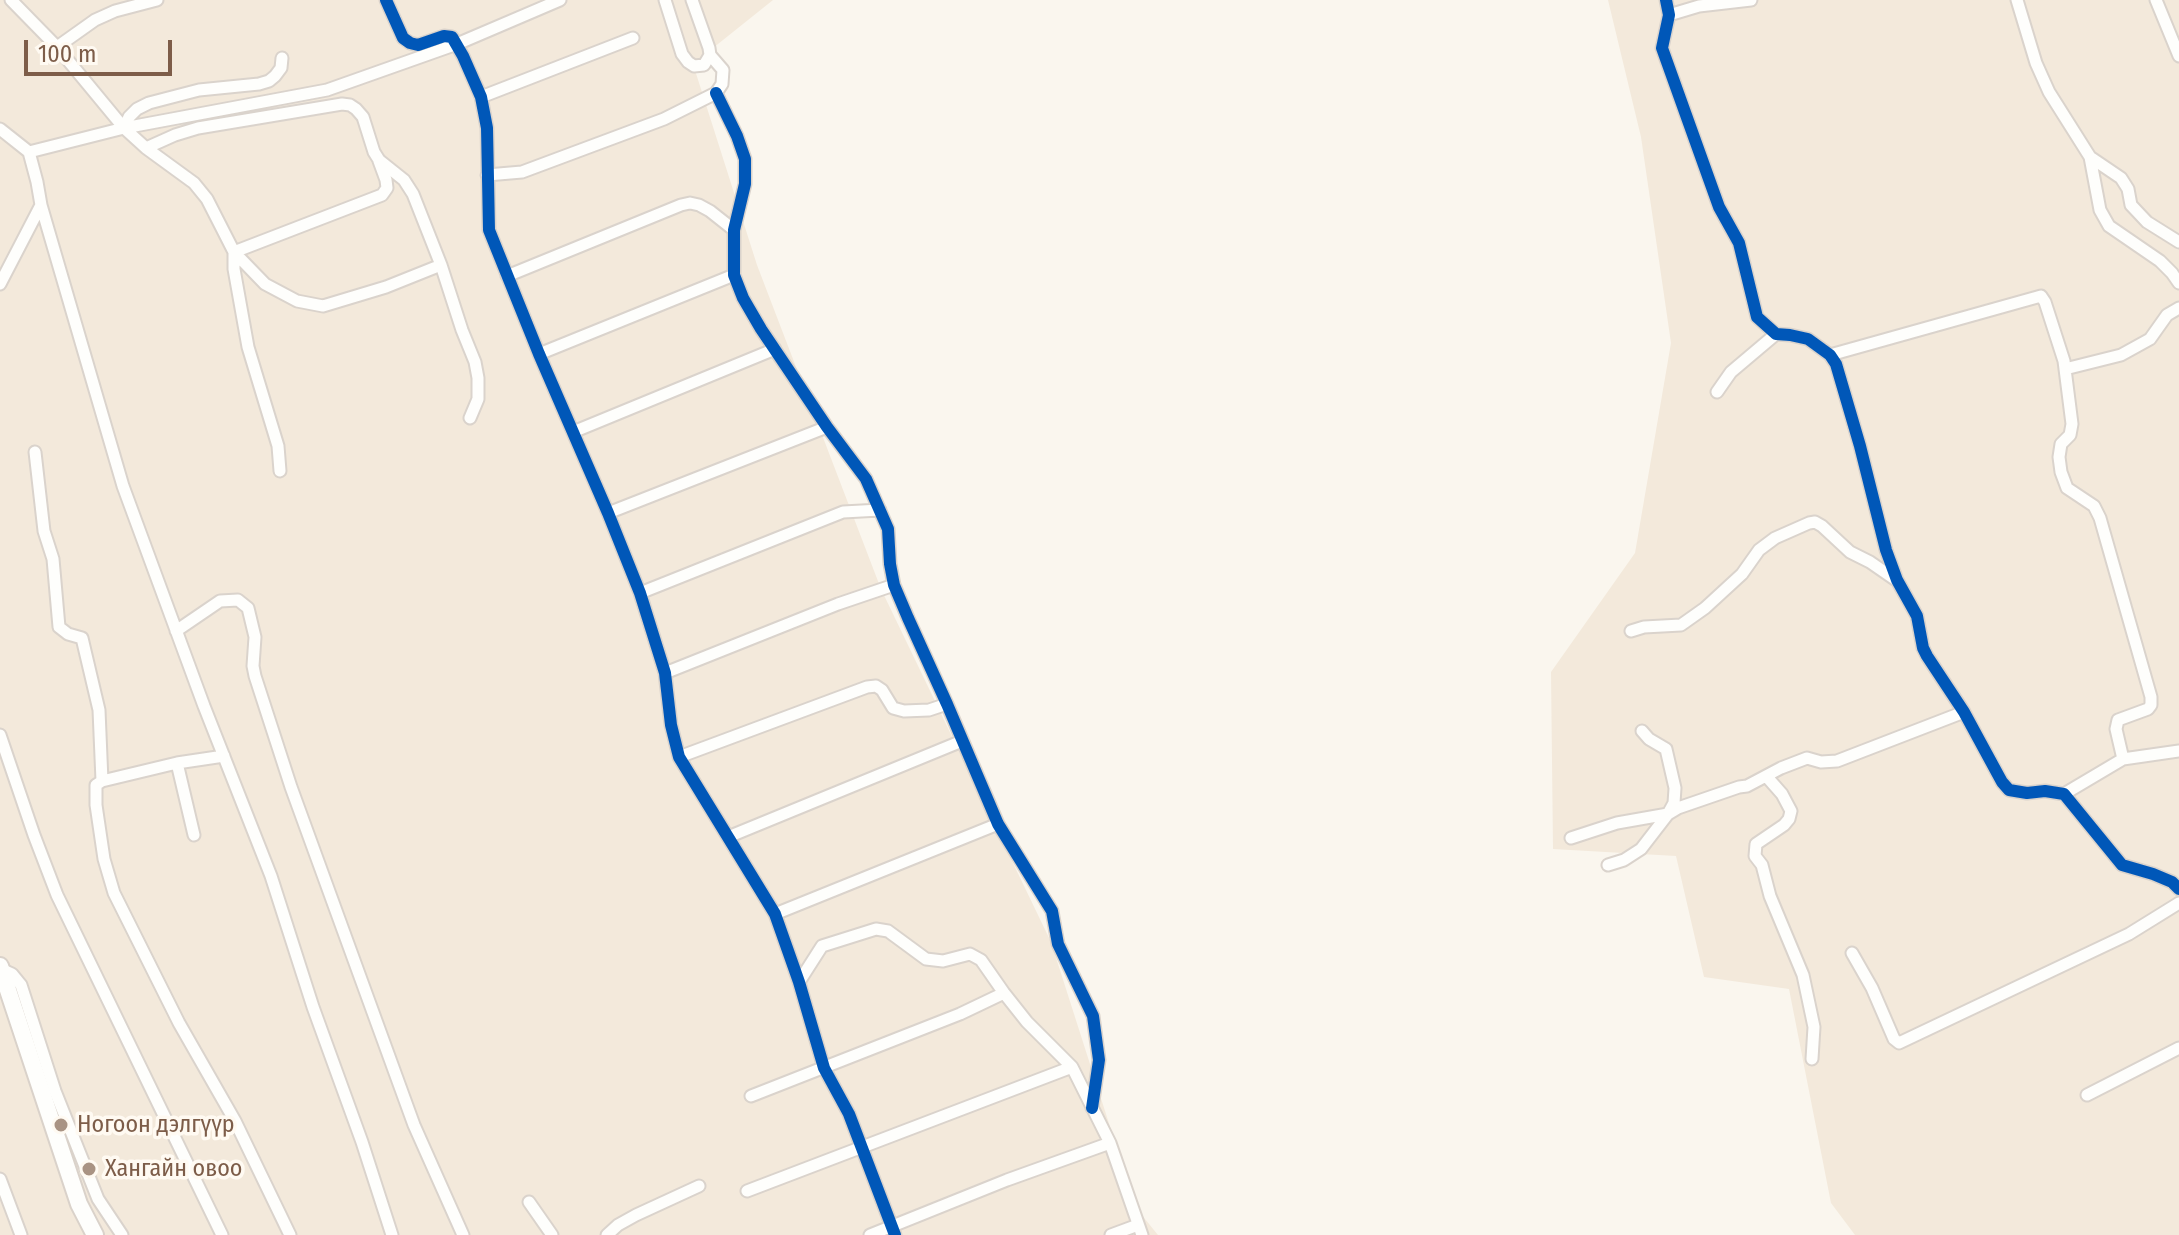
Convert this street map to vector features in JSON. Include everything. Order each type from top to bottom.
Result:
[{"type":"main road","points":[[0,968],[79,1204],[95,1235]]},
{"type":"street","points":[[11,0],[57,47],[124,128],[194,183],[207,199],[234,252],[265,284],[297,301],[323,306],[386,287],[441,265]]},
{"type":"street","points":[[57,47],[95,20],[115,11],[157,0]]},
{"type":"street","points":[[386,0],[403,38],[410,43],[418,45],[450,35],[481,97],[487,128],[489,230],[640,593],[665,673],[671,725],[679,757],[775,914],[824,1068],[849,1114],[893,1231]]},
{"type":"street","points":[[29,152],[124,128],[327,90],[457,44],[536,5],[560,0]]},
{"type":"street","points":[[665,0],[682,54],[688,62],[694,66],[704,65],[710,55]]},
{"type":"street","points":[[487,175],[522,172],[664,119],[716,93],[722,84],[723,70],[710,55],[692,0]]},
{"type":"street","points":[[1666,0],[1669,15],[1662,48],[1719,207],[1739,243],[1757,317],[1776,334],[1808,339],[1830,355],[1839,374],[1860,446],[1886,550],[1897,580],[1917,616],[1923,648],[1964,712],[2002,782],[2009,790],[2064,794],[2123,759],[2179,751]]},
{"type":"street","points":[[1669,15],[1699,6],[1751,0]]},
{"type":"street","points":[[2017,0],[2049,92],[2090,157],[2100,210],[2109,226],[2160,261],[2179,283]]},
{"type":"street","points":[[2156,0],[2179,56]]},
{"type":"street","points":[[481,97],[633,38]]},
{"type":"street","points":[[124,128],[129,117],[149,103],[199,90],[269,81],[281,68],[282,58]]},
{"type":"street","points":[[716,93],[745,159],[745,184],[734,230],[734,275],[761,329],[866,479],[880,510],[888,529],[894,585],[998,824],[1052,911],[1058,944],[1093,1016],[1099,1060],[1092,1108]]},
{"type":"street","points":[[146,148],[198,128],[342,104],[350,105],[363,117],[386,180],[387,188],[382,195],[234,252]]},
{"type":"street","points":[[0,129],[29,152],[41,205],[120,477],[271,876],[392,1235]]},
{"type":"street","points":[[2090,157],[2121,178],[2128,189],[2131,205],[2147,222],[2179,242]]},
{"type":"street","points":[[379,160],[404,180],[413,194],[441,265],[475,362],[478,399],[470,418]]},
{"type":"street","points":[[507,276],[690,203],[710,211],[734,230]]},
{"type":"street","points":[[0,284],[41,205]]},
{"type":"street","points":[[234,252],[234,269],[248,347],[278,446],[280,471]]},
{"type":"street","points":[[539,354],[734,275]]},
{"type":"street","points":[[1830,355],[2041,296],[2049,312],[2065,369],[2072,424],[2070,435],[2061,444],[2061,472],[2067,488],[2094,506],[2100,518],[2151,697],[2148,709],[2118,720],[2116,729],[2123,759]]},
{"type":"street","points":[[2065,369],[2121,355],[2150,339],[2167,315],[2179,308]]},
{"type":"street","points":[[1717,392],[1731,372],[1776,334]]},
{"type":"street","points":[[573,432],[775,349]]},
{"type":"street","points":[[608,513],[827,427]]},
{"type":"street","points":[[35,452],[44,531],[53,559],[59,627],[68,634],[82,638],[99,710],[102,781]]},
{"type":"street","points":[[640,593],[843,512],[880,510]]},
{"type":"street","points":[[1631,631],[1644,627],[1681,625],[1742,574],[1759,550],[1775,538],[1809,523],[1822,526],[1850,552],[1897,580]]},
{"type":"street","points":[[665,673],[894,585]]},
{"type":"street","points":[[176,631],[220,601],[238,600],[248,608],[255,637],[255,676],[291,787],[414,1125],[463,1235]]},
{"type":"street","points":[[679,757],[867,687],[876,686],[893,708],[904,711],[929,710],[947,704]]},
{"type":"street","points":[[1571,838],[1617,823],[1668,814],[1691,803],[1747,786],[1807,758],[1821,762],[1837,761],[1964,712]]},
{"type":"street","points":[[1608,865],[1624,860],[1641,849],[1674,803],[1675,788],[1666,749],[1642,731]]},
{"type":"street","points":[[0,735],[57,895],[222,1235]]},
{"type":"street","points":[[728,837],[962,741]]},
{"type":"street","points":[[224,756],[177,763],[102,781],[96,785],[96,805],[104,859],[114,893],[179,1023],[235,1121],[290,1235]]},
{"type":"street","points":[[177,763],[194,835]]},
{"type":"street","points":[[1767,777],[1782,794],[1791,811],[1784,825],[1756,844],[1755,856],[1762,865],[1778,916],[1803,975],[1814,1027],[1812,1059]]},
{"type":"street","points":[[2064,794],[2122,865],[2172,882],[2179,889]]},
{"type":"street","points":[[775,914],[998,824]]},
{"type":"street","points":[[1852,953],[1872,988],[1894,1039],[1899,1043],[2129,934],[2179,903]]},
{"type":"street","points":[[799,982],[822,946],[876,929],[888,931],[926,959],[943,961],[970,954],[981,960],[1027,1022],[1072,1067],[1110,1143],[1140,1230],[1111,1235]]},
{"type":"street","points":[[0,968],[12,974],[21,985],[55,1091],[98,1199],[122,1235]]},
{"type":"street","points":[[751,1096],[960,1014],[1004,993]]},
{"type":"street","points":[[2087,1095],[2179,1048]]},
{"type":"street","points":[[747,1191],[1072,1067]]},
{"type":"street","points":[[870,1235],[893,1231],[1007,1180],[1110,1143]]},
{"type":"street","points":[[0,1179],[21,1235]]},
{"type":"street","points":[[607,1235],[636,1215],[699,1186]]},
{"type":"street","points":[[79,1204],[98,1199]]},
{"type":"street","points":[[529,1202],[552,1235]]},
{"type":"shaded area","points":[[0,0],[773,0],[693,64],[757,265],[881,589],[1051,942],[1136,1208],[1158,1235],[0,1235]]},
{"type":"shaded area","points":[[1608,0],[2179,0],[2179,1235],[1855,1235],[1831,1203],[1789,989],[1704,977],[1676,856],[1553,849],[1551,672],[1635,553],[1671,343],[1641,137]]},
{"type":"cycle path","points":[[386,0],[403,38],[410,43],[418,45],[444,36],[452,37],[481,97],[487,128],[489,230],[640,593],[665,673],[671,725],[679,757],[775,914],[824,1068],[849,1114],[895,1235]]},
{"type":"cycle path","points":[[1666,0],[1669,15],[1662,48],[1719,207],[1739,243],[1757,317],[1776,334],[1808,339],[1830,355],[1836,364],[1886,550],[1897,580],[1917,616],[1927,656],[2009,790],[2064,794],[2122,865],[2153,874],[2172,882],[2179,889]]},
{"type":"cycle path","points":[[716,93],[745,159],[745,184],[734,230],[734,275],[761,329],[866,479],[888,529],[894,585],[998,824],[1052,911],[1058,944],[1093,1016],[1099,1060],[1092,1108]]},
{"type":"place","name":"Ногоон дэлгүүр","points":[[61,1125]]},
{"type":"place","name":"Хангайн овоо","points":[[89,1169]]}]
